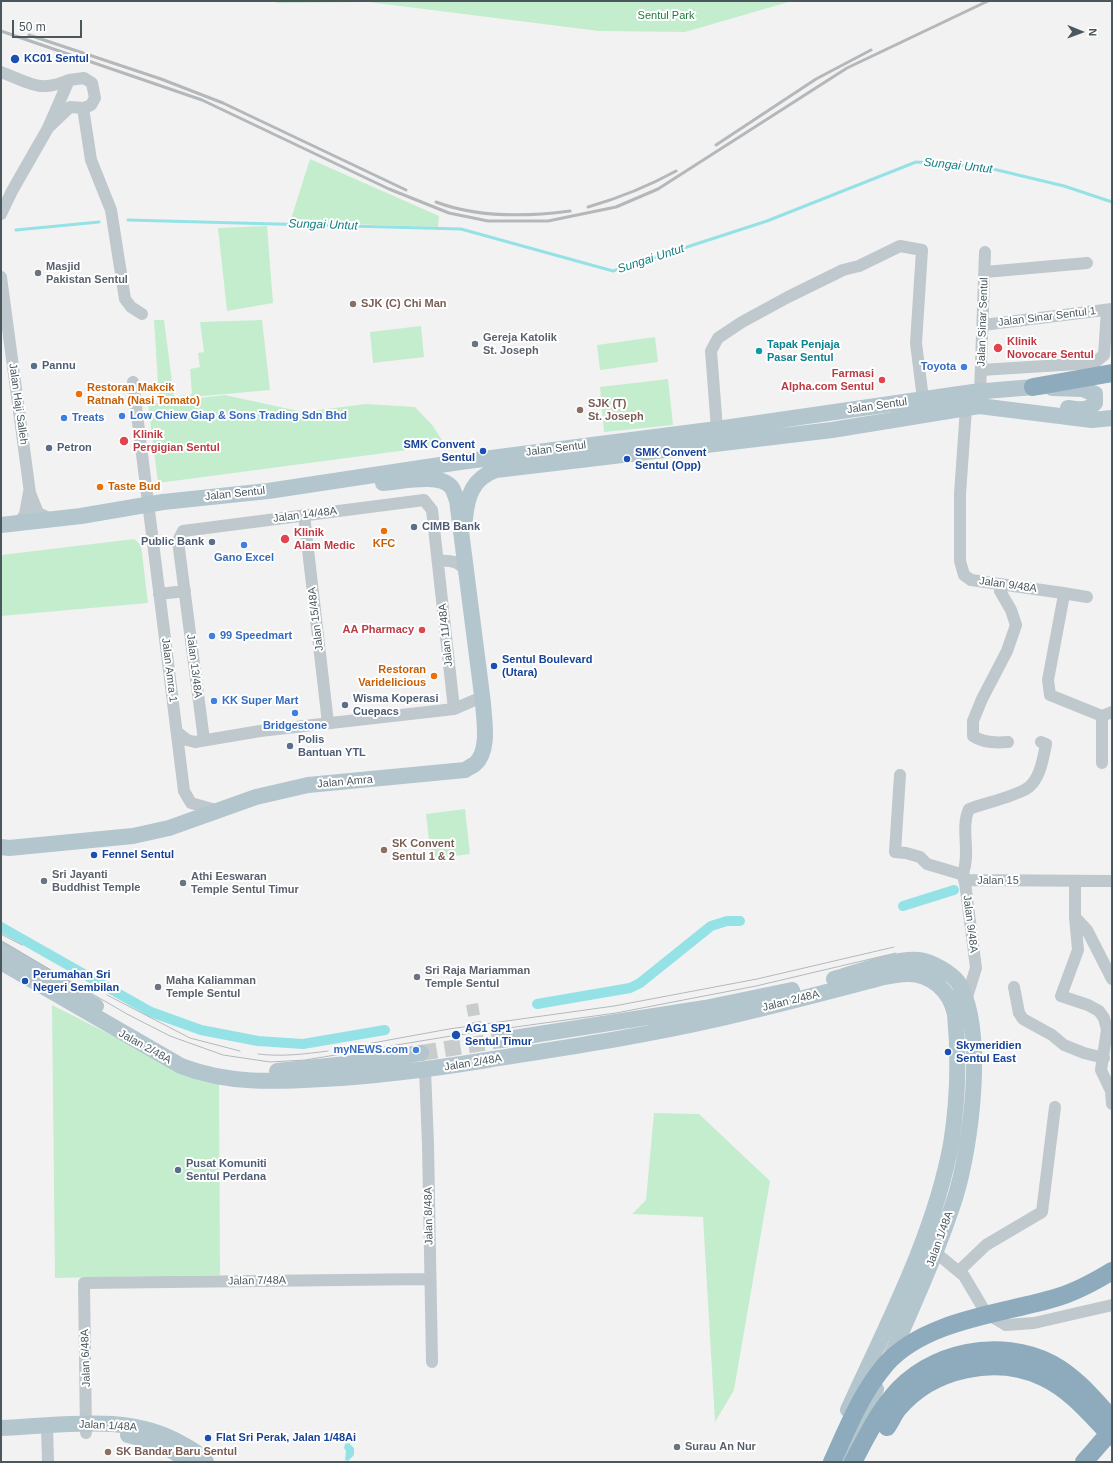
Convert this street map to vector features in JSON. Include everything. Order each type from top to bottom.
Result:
[{"type":"highway","points":[[1033,386],[1112,373]]},
{"type":"highway","points":[[832,1462],[859,1403],[886,1364],[909,1344],[929,1333],[971,1319],[1056,1298],[1091,1284],[1112,1271]]},
{"type":"highway","points":[[832,1462],[864,1407],[890,1374],[913,1355],[934,1344],[974,1329],[1056,1308],[1112,1284]]},
{"type":"highway","points":[[853,1462],[871,1430],[897,1392],[911,1378],[934,1365],[962,1353],[993,1349],[1024,1354],[1052,1364],[1086,1390],[1112,1419]]},
{"type":"highway","points":[[866,1462],[898,1409],[919,1389],[947,1374],[972,1367],[1000,1367],[1025,1371],[1044,1377],[1066,1391],[1112,1437]]},
{"type":"highway","points":[[1084,1462],[1112,1430]]},
{"type":"main road","name":"Jalan Sentul","points":[[464,548],[465,518],[469,494],[480,478],[496,470],[832,430],[975,402],[1033,386],[1112,381]]},
{"type":"main road","points":[[975,402],[1086,410],[1095,403],[1095,394],[1091,391],[1033,386]]},
{"type":"main road","name":"Jalan Sentul","points":[[1,525],[149,504],[268,491],[526,453],[717,429],[924,399],[975,402],[1092,420],[1112,418]]},
{"type":"main road","points":[[351,478],[368,485],[430,479],[443,481],[452,487],[457,500],[464,548]]},
{"type":"main road","name":"Jalan Amra","points":[[4,848],[133,836],[169,828],[256,797],[308,785],[465,770],[476,763],[483,751],[484,735],[482,697],[464,548]]},
{"type":"main road","name":"Jalan 2/48A","points":[[1,949],[160,1045],[196,1062],[240,1070],[275,1071],[347,1064],[421,1053]]},
{"type":"main road","name":"Jalan 2/48A","points":[[501,1040],[712,1006],[782,992],[878,966],[905,961],[920,960],[951,974],[950,984],[960,1003]]},
{"type":"main road","name":"Jalan 2/48A","points":[[1,962],[163,1057],[181,1066],[212,1076],[238,1080],[274,1082],[371,1076],[425,1070],[612,1040],[705,1022],[884,977],[906,974],[950,984]]},
{"type":"main road","name":"Jalan 1/48A","points":[[842,1462],[895,1346],[935,1252],[955,1198],[967,1143],[974,1086],[973,1040],[960,1003]]},
{"type":"main road","name":"Jalan 1/48A","points":[[824,1462],[916,1258],[939,1192],[951,1144],[958,1082],[957,1043],[960,1003]]},
{"type":"main road","name":"Jalan 1/48A","points":[[1,1437],[48,1431],[137,1426],[165,1434],[199,1454],[206,1462]]},
{"type":"main road","name":"Jalan 1/48A","points":[[1,1428],[48,1431]]},
{"type":"main road","name":"Jalan 1/48A","points":[[87,1428],[141,1438],[165,1447],[188,1462]]},
{"type":"street","points":[[1,72],[43,88],[54,87],[69,80],[84,78],[92,83],[95,98],[91,105],[85,108],[70,107],[48,128]]},
{"type":"street","points":[[1,214],[12,191],[48,128],[69,80]]},
{"type":"street","points":[[85,108],[91,160],[111,210],[125,299],[131,307],[142,314]]},
{"type":"street","points":[[717,429],[711,351],[718,338],[742,322],[788,297],[843,270],[859,266],[900,246],[922,250],[916,343],[924,399]]},
{"type":"street","name":"Jalan Sinar Sentul","points":[[975,402],[981,370],[986,252]]},
{"type":"street","points":[[985,272],[1087,263]]},
{"type":"street","name":"Jalan Haji Salleh","points":[[1,277],[30,493],[38,513],[51,519]]},
{"type":"street","points":[[981,370],[1094,364],[1104,355],[1110,310]]},
{"type":"street","name":"Jalan Sinar Sentul 1","points":[[983,325],[1110,310]]},
{"type":"street","name":"Jalan Amra 1","points":[[133,382],[184,791],[191,804],[220,811]]},
{"type":"street","name":"Jalan 9/48A","points":[[975,402],[960,494],[960,561],[964,575],[971,580],[1087,596]]},
{"type":"street","name":"Jalan Haji Salleh","points":[[19,523],[25,514],[29,483]]},
{"type":"street","name":"Jalan 14/48A","points":[[184,591],[178,541],[183,531],[424,500],[432,510],[438,561]]},
{"type":"street","name":"Jalan 15/48A","points":[[304,515],[328,723]]},
{"type":"street","points":[[438,561],[452,560],[460,564],[467,572]]},
{"type":"street","name":"Jalan 11/48A","points":[[438,561],[454,709]]},
{"type":"street","points":[[1001,584],[1001,595],[1016,624],[1007,651],[982,699],[973,721],[973,736],[979,740],[997,743],[1008,742]]},
{"type":"street","points":[[159,594],[184,591]]},
{"type":"street","name":"Jalan 13/48A","points":[[184,591],[204,740]]},
{"type":"street","points":[[1063,593],[1048,680],[1050,695],[1063,702],[1107,714],[1107,743],[1102,763]]},
{"type":"street","points":[[177,732],[188,740],[195,742],[260,731],[454,709],[482,697]]},
{"type":"street","name":"Jalan 9/48A","points":[[960,1003],[976,968],[964,877],[966,861],[966,816],[969,809],[1027,789],[1043,763],[1046,744],[1041,742]]},
{"type":"street","name":"Jalan 15","points":[[900,775],[895,852],[920,857],[931,865],[964,877],[1112,881]]},
{"type":"street","points":[[1076,881],[1075,917],[1078,950],[1061,996],[1099,1011],[1104,1018],[1109,1030],[1101,1070],[1112,1091],[1112,1104]]},
{"type":"street","points":[[1075,917],[1087,930],[1112,979]]},
{"type":"street","name":"Jalan 9/48A","points":[[950,984],[968,979],[976,968]]},
{"type":"street","points":[[1014,987],[1019,1013],[1023,1019],[1052,1035],[1064,1045],[1084,1053],[1104,1058]]},
{"type":"street","name":"Jalan 8/48A","points":[[425,1070],[428,1144],[429,1279],[432,1362]]},
{"type":"street","points":[[959,1271],[986,1245],[1042,1212],[1054,1107]]},
{"type":"street","points":[[935,1252],[959,1271],[975,1292],[986,1313],[1006,1324],[1034,1323],[1112,1305]]},
{"type":"street","name":"Jalan 7/48A","points":[[84,1283],[429,1279]]},
{"type":"street","name":"Jalan 6/48A","points":[[84,1283],[87,1428]]},
{"type":"street","points":[[48,1431],[48,1462]]},
{"type":"green space","name":"Sentul Park","points":[[274,1],[792,1],[685,32],[599,31],[368,2],[277,3]]},
{"type":"green space","points":[[310,159],[439,216],[438,227],[290,222]]},
{"type":"green space","points":[[267,226],[273,303],[227,311],[218,228]]},
{"type":"green space","points":[[154,320],[164,320],[174,397],[192,394],[190,369],[200,367],[198,353],[204,352],[200,322],[262,320],[270,390],[159,400]]},
{"type":"green space","points":[[421,326],[424,357],[373,363],[370,332]]},
{"type":"green space","points":[[655,337],[658,362],[600,370],[597,345]]},
{"type":"green space","points":[[668,379],[673,425],[604,432],[600,387]]},
{"type":"green space","points":[[225,395],[303,412],[366,404],[415,407],[433,426],[445,445],[158,483],[148,404]]},
{"type":"green space","points":[[134,539],[141,545],[148,603],[1,616],[1,555]]},
{"type":"green space","points":[[465,809],[470,854],[431,859],[426,814]]},
{"type":"green space","points":[[52,1005],[184,1072],[219,1084],[220,1275],[55,1278]]},
{"type":"green space","points":[[654,1113],[699,1114],[770,1181],[734,1390],[715,1422],[703,1217],[632,1214],[646,1200]]},
{"type":"water","points":[[349,1443],[354,1448],[354,1455],[348,1461],[345,1460],[346,1451],[344,1448],[345,1444]]},
{"type":"waterway","name":"Sungai Untut","points":[[128,220],[461,229],[613,271],[767,221],[916,162],[993,169],[1064,186],[1112,202]]},
{"type":"waterway","name":"Sungai Untut","points":[[16,230],[99,222]]},
{"type":"waterway","points":[[903,906],[954,890]]},
{"type":"waterway","points":[[537,1004],[630,988],[640,983],[711,926],[727,921],[740,921]]},
{"type":"waterway","points":[[1,927],[151,1012],[201,1030],[258,1041],[303,1044],[385,1030]]},
{"type":"tunnel","points":[[472,1004],[479,1044]]},
{"type":"tunnel","points":[[421,1053],[501,1040]]},
{"type":"tram line","points":[[1,934],[22,945]]},
{"type":"tram line","points":[[1,941],[127,1014],[170,1036],[223,1055],[270,1062],[305,1060],[451,1036],[616,1013],[756,986],[896,953]]},
{"type":"tram line","points":[[345,1048],[449,1029],[614,1006],[757,979],[894,947]]},
{"type":"tram line","points":[[107,995],[190,1038],[240,1051]]},
{"type":"tram line","points":[[258,1054],[284,1055],[328,1051]]},
{"type":"railway","points":[[1,31],[202,100],[389,189],[449,213],[488,221],[548,221],[616,207],[658,189],[847,68],[988,1]]},
{"type":"railway","points":[[29,35],[161,79],[223,103],[406,190]]},
{"type":"railway","points":[[716,145],[816,79],[871,50]]},
{"type":"railway","points":[[588,207],[633,192],[676,171]]},
{"type":"railway","points":[[436,202],[468,211],[502,215],[570,211]]},
{"type":"place","name":"KC01 Sentul","points":[[15,59]]},
{"type":"place","name":"Masjid Pakistan Sentul","points":[[38,273]]},
{"type":"place","name":"SJK (C) Chi Man","points":[[353,304]]},
{"type":"place","name":"Gereja Katolik St. Joseph","points":[[475,344]]},
{"type":"place","name":"Klinik Novocare Sentul","points":[[998,348]]},
{"type":"place","name":"Tapak Penjaja Pasar Sentul","points":[[759,351]]},
{"type":"place","name":"Pannu","points":[[34,366]]},
{"type":"place","name":"Toyota","points":[[964,367]]},
{"type":"place","name":"Farmasi Alpha.com Sentul","points":[[882,380]]},
{"type":"place","name":"Restoran Makcik Ratnah (Nasi Tomato)","points":[[79,394]]},
{"type":"place","name":"SJK (T) St. Joseph","points":[[580,410]]},
{"type":"place","name":"Low Chiew Giap & Sons Trading Sdn Bhd","points":[[122,416]]},
{"type":"place","name":"Treats","points":[[64,418]]},
{"type":"place","name":"Klinik Pergigian Sentul","points":[[124,441]]},
{"type":"place","name":"Petron","points":[[49,448]]},
{"type":"place","name":"SMK Convent Sentul","points":[[483,451]]},
{"type":"place","name":"SMK Convent Sentul (Opp)","points":[[627,459]]},
{"type":"place","name":"Taste Bud","points":[[100,487]]},
{"type":"place","name":"CIMB Bank","points":[[414,527]]},
{"type":"place","name":"KFC","points":[[384,531]]},
{"type":"place","name":"Klinik Alam Medic","points":[[285,539]]},
{"type":"place","name":"Public Bank","points":[[212,542]]},
{"type":"place","name":"Gano Excel","points":[[244,545]]},
{"type":"place","name":"AA Pharmacy","points":[[422,630]]},
{"type":"place","name":"99 Speedmart","points":[[212,636]]},
{"type":"place","name":"Sentul Boulevard (Utara)","points":[[494,666]]},
{"type":"place","name":"Restoran Varidelicious","points":[[434,676]]},
{"type":"place","name":"KK Super Mart","points":[[214,701]]},
{"type":"place","name":"Wisma Koperasi Cuepacs","points":[[345,705]]},
{"type":"place","name":"Bridgestone","points":[[295,713]]},
{"type":"place","name":"Polis Bantuan YTL","points":[[290,746]]},
{"type":"place","name":"SK Convent Sentul 1 & 2","points":[[384,850]]},
{"type":"place","name":"Fennel Sentul","points":[[94,855]]},
{"type":"place","name":"Sri Jayanti Buddhist Temple","points":[[44,881]]},
{"type":"place","name":"Athi Eeswaran Temple Sentul Timur","points":[[183,883]]},
{"type":"place","name":"Sri Raja Mariamman Temple Sentul","points":[[417,977]]},
{"type":"place","name":"Perumahan Sri Negeri Sembilan","points":[[25,981]]},
{"type":"place","name":"Maha Kaliamman Temple Sentul","points":[[158,987]]},
{"type":"place","name":"AG1 SP1 Sentul Timur","points":[[456,1035]]},
{"type":"place","name":"myNEWS.com","points":[[416,1050]]},
{"type":"place","name":"Skymeridien Sentul East","points":[[948,1052]]},
{"type":"place","name":"Pusat Komuniti Sentul Perdana","points":[[178,1170]]},
{"type":"place","name":"Flat Sri Perak, Jalan 1/48Ai","points":[[208,1438]]},
{"type":"place","name":"Surau An Nur","points":[[677,1447]]},
{"type":"place","name":"SK Bandar Baru Sentul","points":[[108,1452]]}]
